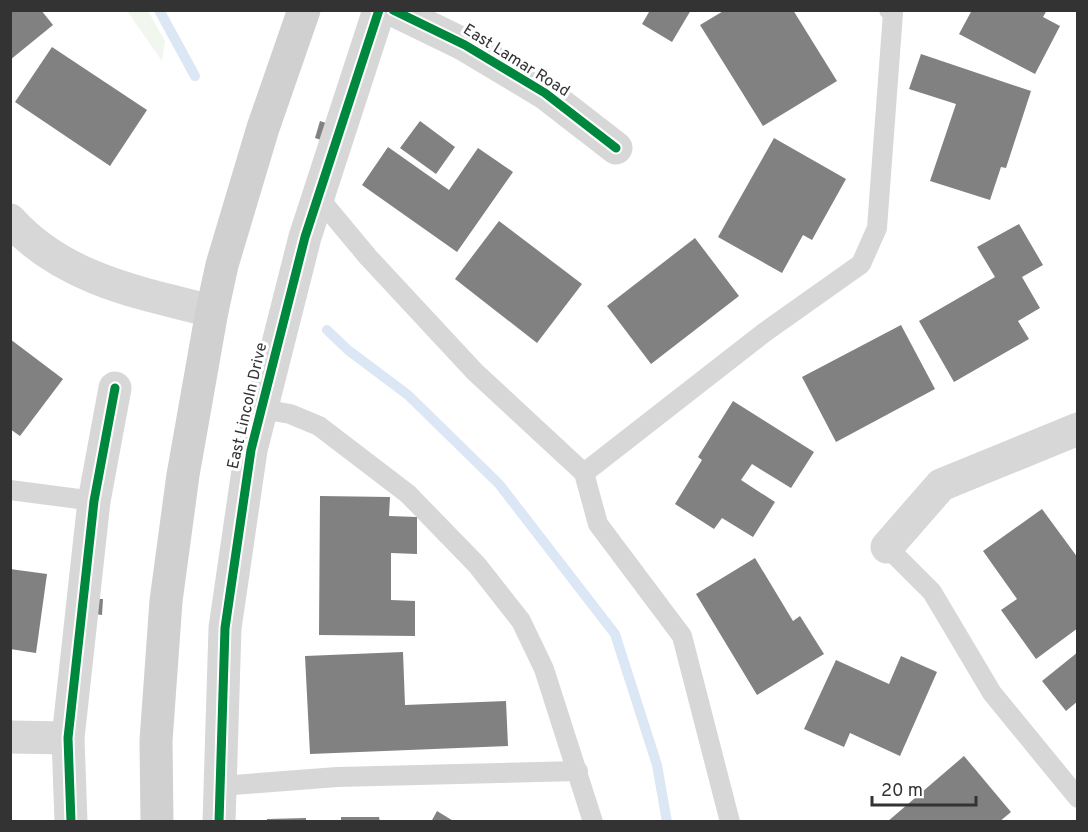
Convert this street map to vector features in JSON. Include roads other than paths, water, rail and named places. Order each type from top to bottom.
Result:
[{"type":"main road","points":[[157,822],[156,741],[166,601],[183,476],[212,311],[222,265],[263,128],[304,10]]},
{"type":"street","name":"East Lincoln Drive","points":[[219,822],[225,628],[251,450],[305,237],[379,10]]},
{"type":"street","name":"East Lamar Road","points":[[393,10],[465,45],[545,93],[616,148]]},
{"type":"street","points":[[10,220],[26,237],[57,260],[86,275],[139,293],[212,311]]},
{"type":"street","points":[[71,822],[69,738],[94,501],[115,388]]},
{"type":"street","points":[[888,547],[941,485],[1077,429]]},
{"type":"street","points":[[10,737],[69,738]]},
{"type":"lane","points":[[584,472],[765,332],[861,264],[877,228],[893,13],[889,10]]},
{"type":"lane","points":[[318,197],[368,257],[475,372],[584,472],[598,524],[682,636],[730,822]]},
{"type":"lane","points":[[262,409],[290,414],[319,426],[408,494],[477,565],[521,621],[544,669],[593,822]]},
{"type":"lane","points":[[10,490],[94,501]]},
{"type":"lane","points":[[888,547],[932,592],[992,693],[1077,798]]},
{"type":"lane","points":[[220,786],[337,777],[578,771]]},
{"type":"waterway","points":[[159,10],[195,76]]},
{"type":"waterway","points":[[327,330],[348,350],[408,395],[499,484],[615,634],[657,765],[667,822]]}]
